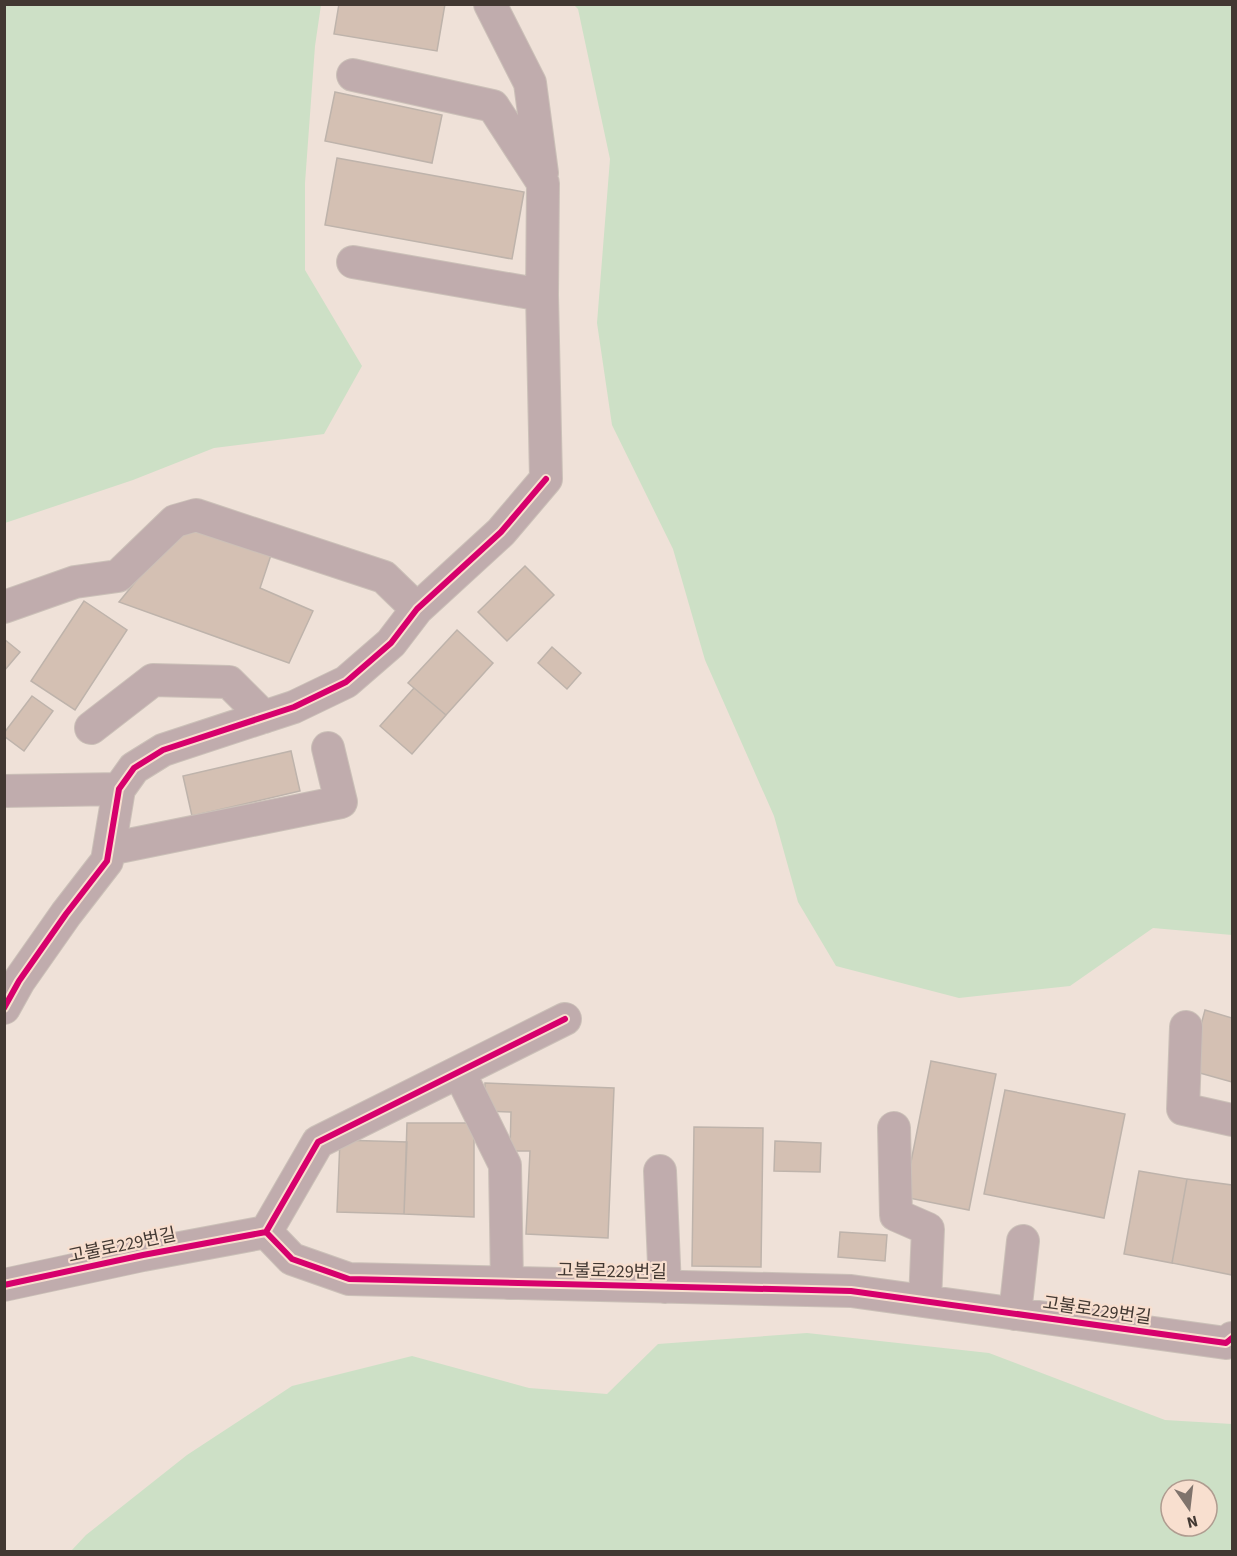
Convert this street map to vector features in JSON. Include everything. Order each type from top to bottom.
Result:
[{"type":"street","points":[[4,1008],[19,981],[106,861],[119,789],[134,768],[163,750],[294,707],[346,682],[391,643],[417,609],[501,532],[546,480],[542,295],[543,183],[530,83],[490,4]]},
{"type":"street","points":[[353,75],[493,106],[543,183]]},
{"type":"street","points":[[353,262],[542,295]]},
{"type":"street","points":[[4,607],[75,582],[118,576],[175,521],[196,515],[384,577],[417,609]]},
{"type":"street","points":[[91,728],[153,680],[228,682],[264,717]]},
{"type":"street","points":[[109,849],[341,802],[328,748]]},
{"type":"street","points":[[4,791],[119,789]]},
{"type":"street","points":[[266,1232],[318,1142],[565,1018]]},
{"type":"street","points":[[1186,1027],[1183,1109],[1233,1120]]},
{"type":"street","points":[[459,1072],[505,1165],[507,1283]]},
{"type":"street","points":[[894,1128],[896,1215],[928,1229],[925,1301]]},
{"type":"street","points":[[660,1171],[665,1287]]},
{"type":"street","name":"고불로229번길","points":[[4,1285],[143,1255],[266,1232],[292,1259],[349,1279],[851,1291],[1226,1343],[1233,1338]]},
{"type":"street","points":[[1016,1314],[1023,1241]]},
{"type":"green space","points":[[4,5],[321,5],[315,46],[305,183],[305,270],[362,366],[324,434],[214,448],[133,480],[5,523]]},
{"type":"green space","points":[[574,5],[1232,5],[1232,935],[1153,928],[1070,986],[959,998],[836,966],[798,902],[774,816],[705,660],[673,549],[612,425],[597,323],[610,159],[578,9]]},
{"type":"green space","points":[[807,1333],[989,1353],[1165,1420],[1232,1424],[1232,1551],[71,1551],[86,1535],[187,1455],[292,1386],[412,1356],[529,1388],[607,1394],[658,1344]]},
{"type":"building","points":[[339,4],[445,4],[437,51],[334,34]]},
{"type":"building","points":[[335,92],[442,115],[432,163],[325,141]]},
{"type":"building","points":[[337,158],[524,192],[512,259],[325,225]]},
{"type":"building","points":[[198,530],[271,555],[260,588],[313,611],[289,663],[119,602],[162,549],[179,534]]},
{"type":"building","points":[[525,566],[554,595],[507,641],[478,612]]},
{"type":"building","points":[[84,601],[127,630],[75,710],[31,681]]},
{"type":"building","points":[[457,630],[493,663],[446,715],[408,683]]},
{"type":"building","points":[[4,639],[20,652],[4,671]]},
{"type":"building","points":[[552,647],[581,673],[567,689],[538,663]]},
{"type":"building","points":[[414,688],[446,715],[412,754],[380,726]]},
{"type":"building","points":[[32,696],[53,711],[24,751],[4,736],[4,733]]},
{"type":"building","points":[[291,751],[300,791],[192,816],[183,776]]},
{"type":"building","points":[[1205,1010],[1232,1018],[1232,1082],[1189,1070]]},
{"type":"building","points":[[931,1061],[996,1074],[969,1210],[904,1197]]},
{"type":"building","points":[[485,1083],[614,1088],[608,1238],[526,1234],[530,1151],[510,1151],[511,1112],[484,1111]]},
{"type":"building","points":[[1005,1090],[1125,1114],[1104,1218],[984,1194]]},
{"type":"building","points":[[407,1123],[474,1123],[474,1217],[404,1214]]},
{"type":"building","points":[[694,1127],[763,1128],[761,1267],[692,1266]]},
{"type":"building","points":[[340,1140],[407,1142],[404,1214],[337,1212]]},
{"type":"building","points":[[775,1141],[821,1143],[820,1172],[774,1171]]},
{"type":"building","points":[[1139,1171],[1187,1179],[1172,1263],[1124,1254]]},
{"type":"building","points":[[1187,1179],[1232,1185],[1232,1275],[1172,1263]]},
{"type":"building","points":[[840,1232],[887,1235],[885,1261],[838,1257]]},
{"type":"cycle path","points":[[4,1008],[19,981],[107,861],[119,789],[134,768],[163,750],[294,707],[346,682],[391,643],[417,609],[501,532],[546,479]]},
{"type":"cycle path","points":[[266,1232],[318,1142],[565,1019]]},
{"type":"cycle path","points":[[4,1285],[143,1255],[266,1232],[292,1259],[349,1279],[851,1291],[1226,1343],[1232,1338]]}]
